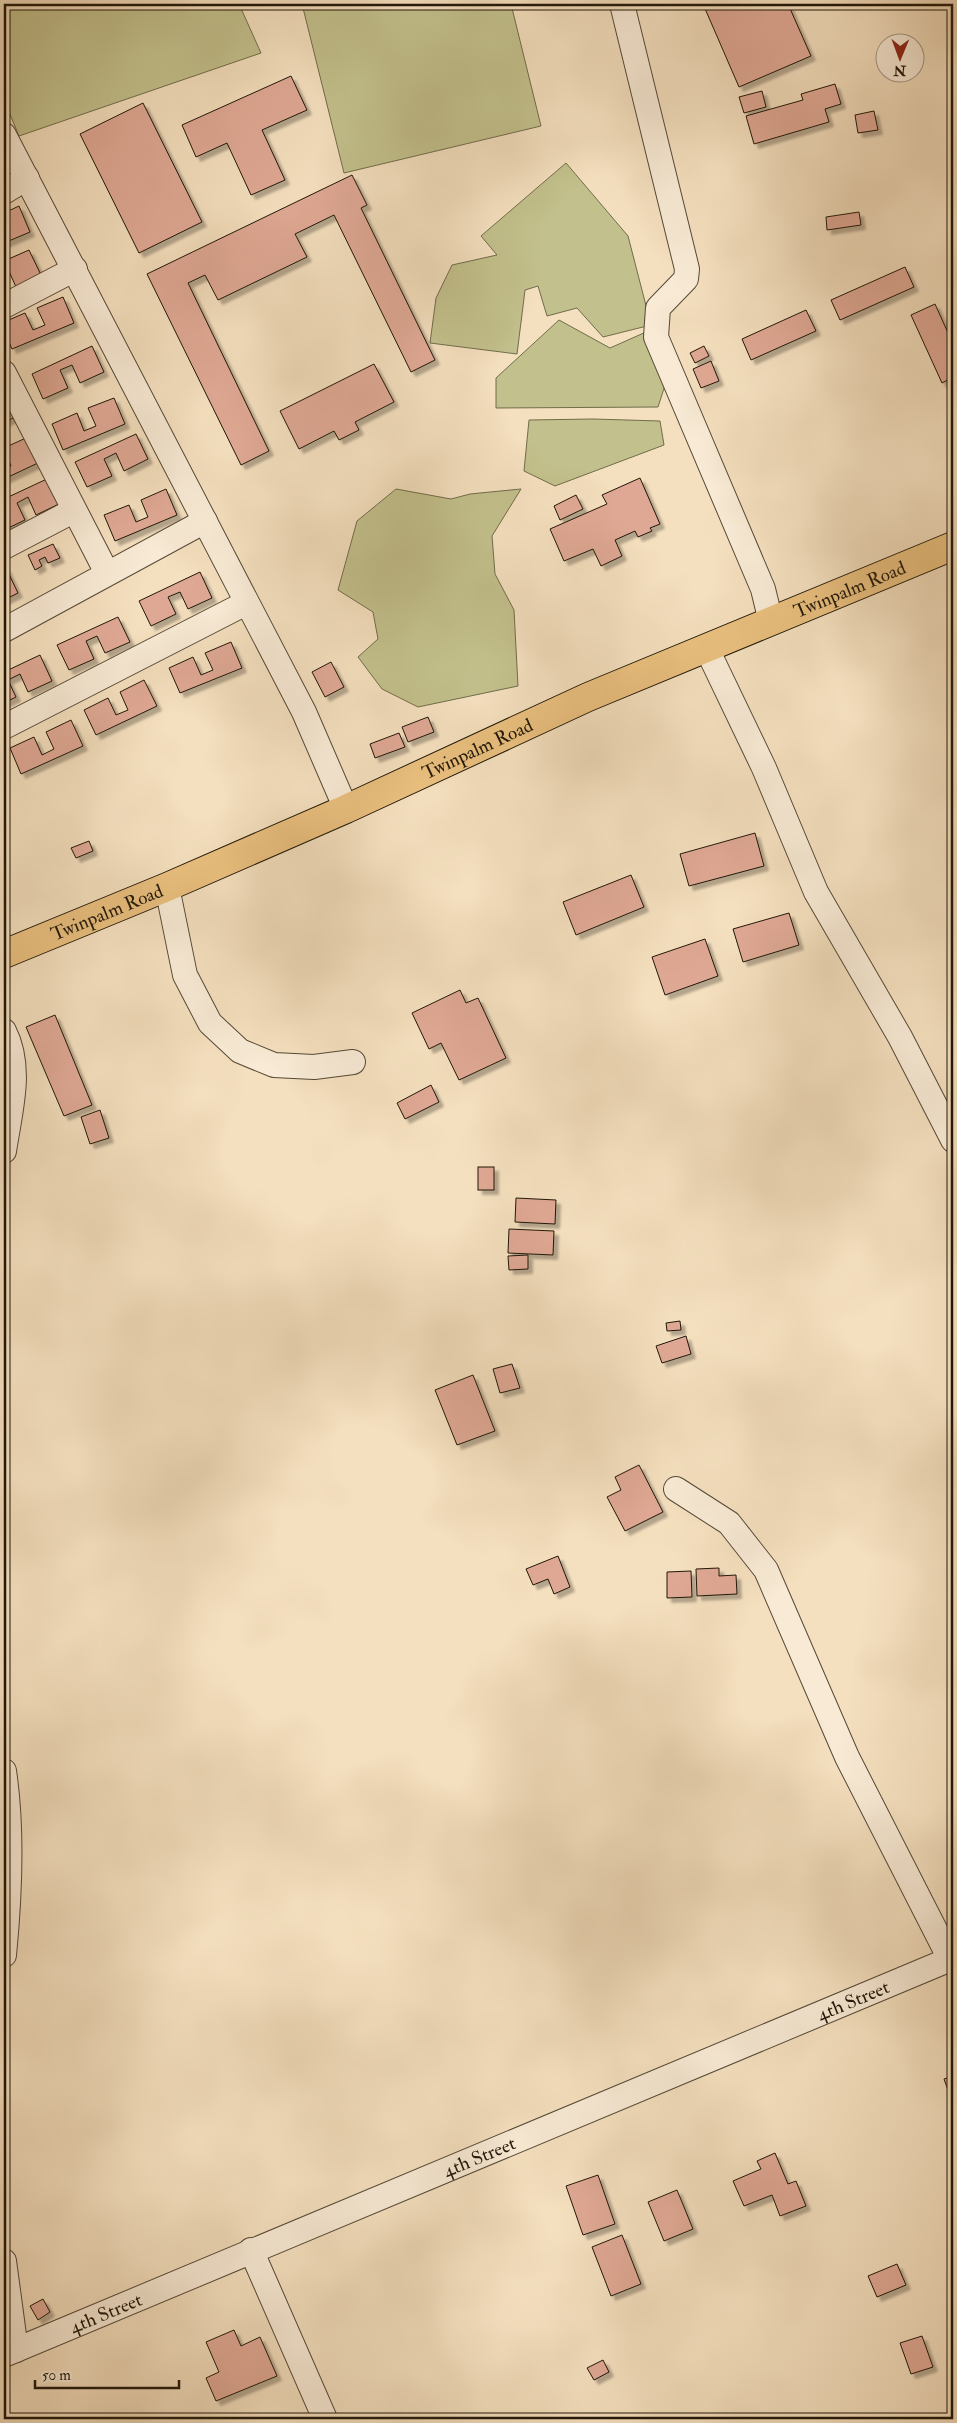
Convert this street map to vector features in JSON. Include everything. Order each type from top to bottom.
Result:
[{"type":"main road","name":"Twinpalm Road","points":[[4,954],[167,887],[346,809],[588,697],[953,546]]},
{"type":"street","points":[[622,4],[687,269],[686,278],[658,308],[656,337],[763,589],[771,622]]},
{"type":"street","points":[[4,135],[304,712],[346,809]]},
{"type":"street","points":[[4,192],[27,178]]},
{"type":"street","points":[[4,306],[75,270]]},
{"type":"street","points":[[4,374],[107,573]]},
{"type":"street","points":[[4,547],[74,511]]},
{"type":"street","points":[[4,630],[205,521]]},
{"type":"street","points":[[4,727],[246,602]]},
{"type":"street","points":[[706,647],[764,768],[790,834],[816,892],[900,1037],[953,1140]]},
{"type":"street","points":[[167,887],[185,975],[210,1023],[240,1051],[274,1064],[314,1066],[353,1062]]},
{"type":"street","points":[[4,1031],[11,1044],[15,1074],[4,1150]]},
{"type":"street","points":[[676,1489],[729,1522],[766,1570],[847,1757],[951,1959]]},
{"type":"street","points":[[4,1771],[9,1902],[4,1955]]},
{"type":"street","name":"4th Street","points":[[10,2352],[951,1959]]},
{"type":"street","points":[[251,2250],[326,2419]]},
{"type":"street","points":[[4,2261],[10,2352]]},
{"type":"shaded area","points":[[19,4],[239,4],[261,53],[19,136],[4,100],[4,12]]},
{"type":"shaded area","points":[[302,4],[511,4],[541,126],[344,173]]},
{"type":"shaded area","points":[[566,163],[628,236],[651,325],[603,337],[577,308],[547,316],[538,286],[525,290],[517,354],[430,343],[436,298],[452,265],[497,255],[481,236]]},
{"type":"shaded area","points":[[559,320],[610,348],[646,332],[667,379],[658,407],[496,408],[496,378]]},
{"type":"shaded area","points":[[529,420],[660,421],[664,445],[555,486],[524,471]]},
{"type":"shaded area","points":[[396,489],[451,499],[470,494],[521,489],[492,536],[495,574],[514,610],[518,686],[418,707],[382,689],[358,657],[378,639],[373,612],[338,590],[357,521]]},
{"type":"building","points":[[703,4],[788,4],[811,56],[739,87]]},
{"type":"building","points":[[291,76],[307,110],[262,130],[285,180],[251,195],[227,143],[196,157],[182,125]]},
{"type":"building","points":[[835,84],[841,104],[825,109],[829,122],[754,144],[746,116],[803,100],[801,94]]},
{"type":"building","points":[[762,91],[766,107],[744,113],[739,97]]},
{"type":"building","points":[[143,103],[202,222],[139,253],[80,134]]},
{"type":"building","points":[[874,111],[878,130],[858,133],[855,115]]},
{"type":"building","points":[[352,175],[367,205],[361,208],[435,360],[411,372],[334,215],[295,234],[307,257],[218,300],[205,275],[188,283],[269,451],[241,465],[147,274]]},
{"type":"building","points":[[19,206],[30,232],[4,243],[4,213]]},
{"type":"building","points":[[859,212],[861,225],[827,230],[826,217]]},
{"type":"building","points":[[29,250],[41,275],[16,287],[8,269],[4,271],[4,261]]},
{"type":"building","points":[[905,267],[914,287],[840,320],[831,300]]},
{"type":"building","points":[[63,297],[74,323],[12,349],[4,331],[4,322],[25,313],[33,330],[45,325],[37,308]]},
{"type":"building","points":[[935,304],[953,344],[953,377],[942,383],[911,315]]},
{"type":"building","points":[[806,310],[816,331],[751,360],[742,339]]},
{"type":"building","points":[[92,346],[104,372],[80,383],[72,365],[60,370],[68,388],[43,399],[32,374]]},
{"type":"building","points":[[704,346],[709,356],[695,363],[690,353]]},
{"type":"building","points":[[711,361],[719,381],[701,388],[693,369]]},
{"type":"building","points":[[374,364],[394,402],[355,422],[359,430],[339,440],[334,431],[299,449],[280,411]]},
{"type":"building","points":[[4,391],[18,416],[4,422]]},
{"type":"building","points":[[114,398],[125,424],[63,450],[52,424],[77,413],[84,431],[96,426],[88,408]]},
{"type":"building","points":[[136,434],[148,459],[124,471],[116,453],[104,459],[112,476],[87,487],[75,462]]},
{"type":"building","points":[[28,437],[40,462],[4,479],[4,469],[11,466],[4,448]]},
{"type":"building","points":[[49,478],[61,503],[36,515],[28,497],[17,503],[25,520],[4,530],[4,499]]},
{"type":"building","points":[[640,478],[660,524],[650,528],[652,531],[638,537],[635,531],[615,540],[622,556],[601,566],[593,549],[564,561],[550,529],[607,504],[602,495]]},
{"type":"building","points":[[166,489],[177,515],[115,541],[104,515],[129,505],[136,522],[148,517],[141,500]]},
{"type":"building","points":[[576,495],[583,509],[560,520],[554,506]]},
{"type":"building","points":[[53,544],[60,558],[48,563],[45,557],[39,560],[42,566],[35,570],[28,555]]},
{"type":"building","points":[[6,568],[18,593],[4,600],[4,569]]},
{"type":"building","points":[[200,572],[212,598],[188,609],[180,592],[168,597],[176,614],[151,626],[139,601]]},
{"type":"building","points":[[118,617],[130,642],[105,653],[97,636],[86,641],[94,659],[69,670],[57,645]]},
{"type":"building","points":[[231,642],[242,668],[180,693],[169,668],[193,657],[201,675],[213,670],[205,653]]},
{"type":"building","points":[[40,655],[52,681],[28,692],[20,674],[8,680],[16,697],[4,703],[4,672]]},
{"type":"building","points":[[331,662],[344,687],[325,697],[312,672]]},
{"type":"building","points":[[144,680],[157,706],[96,735],[84,710],[108,698],[116,715],[128,710],[120,692]]},
{"type":"building","points":[[428,717],[434,732],[408,742],[402,727]]},
{"type":"building","points":[[71,720],[83,746],[21,774],[10,748],[34,737],[42,755],[54,749],[46,732]]},
{"type":"building","points":[[399,733],[405,747],[375,758],[370,744]]},
{"type":"building","points":[[755,833],[764,866],[689,886],[680,854]]},
{"type":"building","points":[[89,841],[93,851],[76,858],[71,848]]},
{"type":"building","points":[[631,875],[644,907],[576,935],[563,902]]},
{"type":"building","points":[[789,913],[799,945],[743,962],[733,929]]},
{"type":"building","points":[[705,939],[718,976],[665,995],[652,957]]},
{"type":"building","points":[[460,990],[466,1003],[478,998],[506,1058],[459,1080],[441,1043],[429,1049],[412,1013]]},
{"type":"building","points":[[55,1015],[92,1105],[64,1116],[26,1027]]},
{"type":"building","points":[[431,1085],[439,1102],[405,1119],[397,1103]]},
{"type":"building","points":[[100,1110],[109,1138],[90,1144],[81,1117]]},
{"type":"building","points":[[478,1167],[494,1167],[494,1190],[478,1190]]},
{"type":"building","points":[[516,1198],[556,1200],[555,1224],[515,1222]]},
{"type":"building","points":[[509,1229],[554,1231],[553,1255],[508,1253]]},
{"type":"building","points":[[528,1255],[528,1269],[509,1270],[508,1256]]},
{"type":"building","points":[[680,1321],[681,1330],[667,1331],[666,1323]]},
{"type":"building","points":[[686,1336],[691,1354],[662,1363],[656,1346]]},
{"type":"building","points":[[512,1364],[520,1388],[500,1393],[493,1369]]},
{"type":"building","points":[[473,1375],[495,1431],[457,1445],[435,1390]]},
{"type":"building","points":[[639,1465],[663,1512],[625,1531],[607,1497],[621,1490],[615,1477]]},
{"type":"building","points":[[558,1556],[570,1587],[554,1594],[548,1579],[533,1585],[526,1569]]},
{"type":"building","points":[[719,1568],[719,1576],[736,1575],[737,1594],[697,1596],[696,1569]]},
{"type":"building","points":[[691,1571],[692,1597],[667,1598],[667,1572]]},
{"type":"building","points":[[953,2076],[953,2104],[944,2079]]},
{"type":"building","points":[[775,2153],[788,2184],[796,2181],[806,2206],[780,2216],[772,2195],[744,2206],[733,2181],[761,2169],[757,2161]]},
{"type":"building","points":[[598,2175],[615,2224],[583,2235],[566,2186]]},
{"type":"building","points":[[677,2190],[693,2229],[664,2241],[648,2202]]},
{"type":"building","points":[[622,2235],[641,2284],[611,2296],[592,2247]]},
{"type":"building","points":[[897,2264],[906,2285],[877,2297],[868,2276]]},
{"type":"building","points":[[43,2299],[50,2312],[38,2320],[30,2306]]},
{"type":"building","points":[[234,2330],[241,2346],[260,2337],[277,2376],[216,2401],[206,2378],[219,2372],[206,2342]]},
{"type":"building","points":[[922,2336],[933,2367],[911,2374],[900,2343]]},
{"type":"building","points":[[603,2360],[609,2372],[594,2380],[587,2368]]}]
